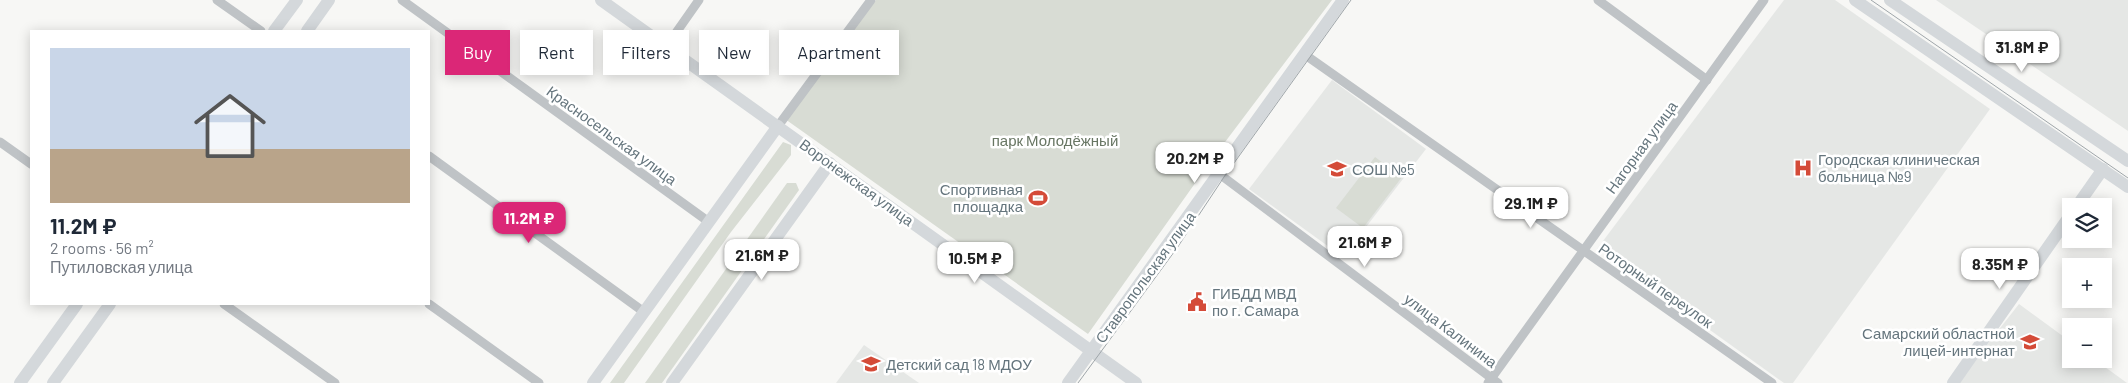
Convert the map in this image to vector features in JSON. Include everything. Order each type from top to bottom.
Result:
[{"type":"street","points":[[217,0],[260,30]]},
{"type":"street","points":[[275,30],[297,0]]},
{"type":"street","points":[[307,30],[329,0]]},
{"type":"street","name":"Красносельская улица","points":[[402,0],[709,222]]},
{"type":"street","name":"Воронежская улица","points":[[601,0],[643,30]]},
{"type":"street","points":[[677,30],[699,0]]},
{"type":"street","points":[[593,383],[871,0]]},
{"type":"street","name":"Ставропольская улица","points":[[1068,383],[1343,0]]},
{"type":"street","points":[[1598,0],[1707,80]]},
{"type":"street","name":"Нагорная улица","points":[[1493,381],[1583,251],[1764,0]]},
{"type":"street","points":[[1855,0],[2128,187]]},
{"type":"street","points":[[1890,0],[2128,162]]},
{"type":"street","name":"Роторный переулок","points":[[1304,54],[1772,383]]},
{"type":"street","name":"Воронежская улица","points":[[689,62],[1136,383]]},
{"type":"street","points":[[0,142],[30,163]]},
{"type":"street","points":[[430,157],[644,312]]},
{"type":"street","points":[[672,383],[830,163]]},
{"type":"street","points":[[2083,198],[2103,170]]},
{"type":"street","name":"улица Калинина","points":[[1218,173],[1493,381]]},
{"type":"street","points":[[1953,383],[2062,227]]},
{"type":"street","points":[[20,383],[76,305]]},
{"type":"street","points":[[53,383],[109,305]]},
{"type":"street","points":[[225,305],[335,383]]},
{"type":"street","points":[[430,305],[539,383]]},
{"type":"shaded area","name":"Городская клиническая больница №9","points":[[1784,0],[1835,0],[1990,109],[1793,383],[1784,383],[1597,249]]},
{"type":"shaded area","points":[[1936,0],[2128,0],[2128,131]]},
{"type":"shaded area","name":"СОШ №5","points":[[1332,80],[1426,149],[1343,257],[1249,189]]},
{"type":"shaded area","name":"Самарский областной лицей-интернат","points":[[2019,304],[2062,335],[2062,368],[2106,368],[2127,383],[1957,383]]},
{"type":"shaded area","name":"Детский сад 18 МДОУ","points":[[864,345],[919,383],[836,383]]},
{"type":"green space","name":"парк Молодёжный","points":[[876,0],[1332,0],[1213,158],[1088,334],[785,119],[819,75],[899,75],[899,30],[853,30]]},
{"type":"green space","points":[[783,142],[791,145],[791,155],[731,232],[624,383],[610,383]]},
{"type":"green space","points":[[1375,157],[1402,177],[1363,228],[1336,208]]},
{"type":"green space","points":[[787,183],[796,183],[799,190],[662,383],[645,383]]},
{"type":"tram line","points":[[1078,383],[1177,248],[1224,177],[1351,0]]},
{"type":"tram line","points":[[1871,0],[2128,178]]},
{"type":"place","name":"Городская клиническая больница №9","points":[[1803,168]]},
{"type":"place","name":"СОШ №5","points":[[1337,169]]},
{"type":"place","name":"Спортивная площадка","points":[[1038,198]]},
{"type":"place","name":"ГИБДД МВД по г. Самара","points":[[1197,302]]},
{"type":"place","name":"Самарский областной лицей-интернат","points":[[2030,342]]},
{"type":"place","name":"Детский сад 18 МДОУ","points":[[871,364]]}]
